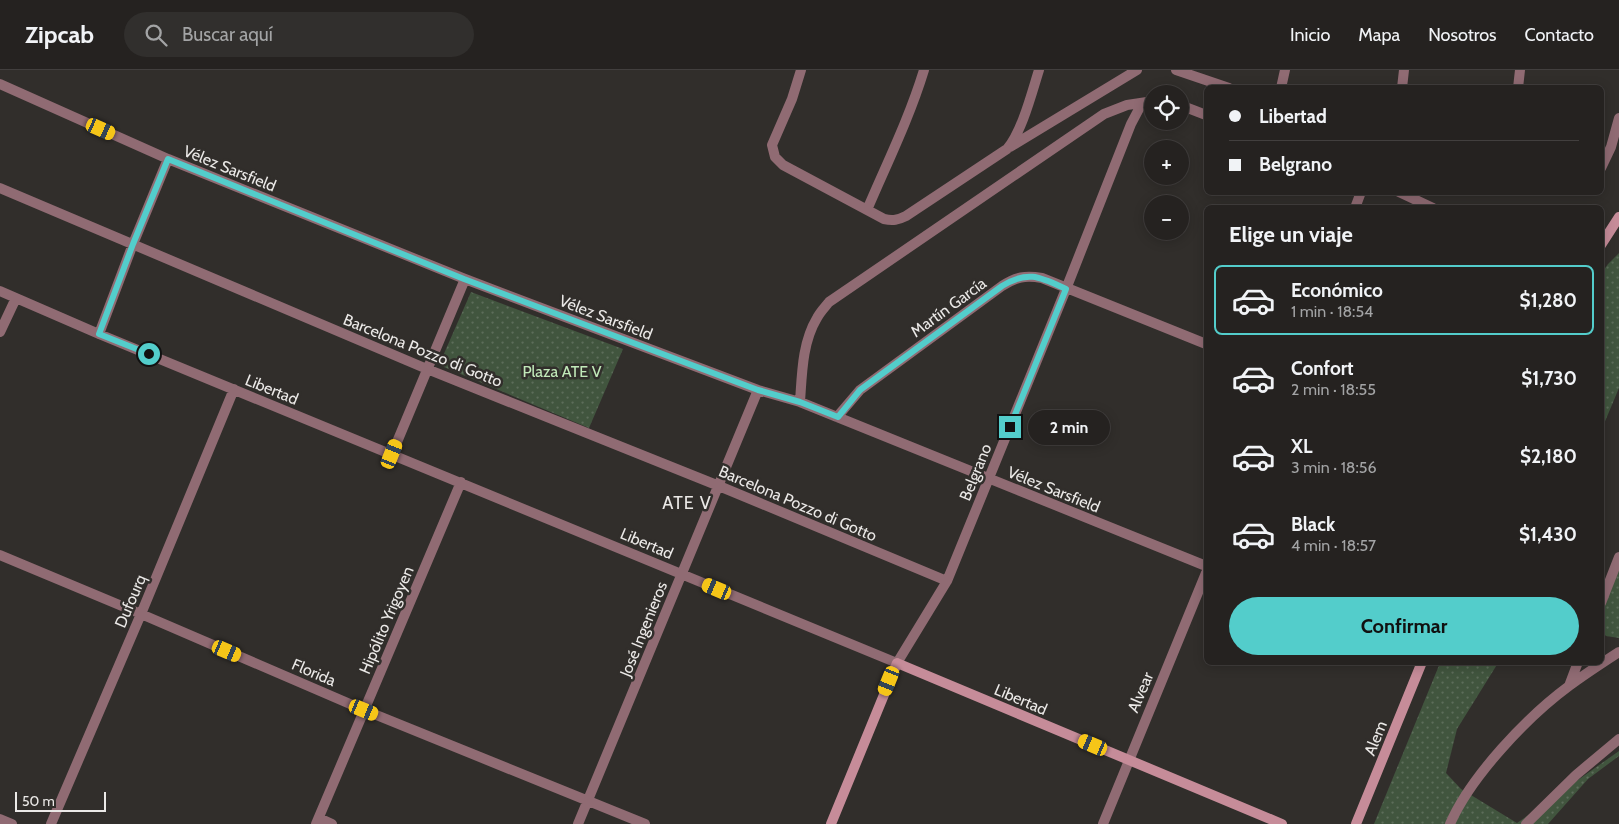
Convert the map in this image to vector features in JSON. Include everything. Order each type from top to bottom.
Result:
[{"type":"main road","points":[[1604,240],[1619,217]]},
{"type":"main road","name":"Libertad","points":[[897,664],[1282,824]]},
{"type":"main road","name":"Belgrano","points":[[831,824],[897,664]]},
{"type":"main road","name":"Alem","points":[[1356,824],[1421,665]]},
{"type":"street","points":[[801,70],[792,99],[772,145],[775,157],[783,165],[891,221],[899,220],[1007,149],[1137,70]]},
{"type":"street","points":[[867,210],[900,138],[924,70]]},
{"type":"street","points":[[1007,149],[1015,138],[1039,70]]},
{"type":"street","points":[[1176,70],[1220,85]]},
{"type":"street","points":[[1282,85],[1285,70]]},
{"type":"street","points":[[1402,85],[1404,70]]},
{"type":"street","points":[[1518,85],[1520,70]]},
{"type":"street","name":"Vélez Sarsfield","points":[[0,84],[168,159],[464,279],[758,390],[800,402],[1204,565]]},
{"type":"street","points":[[800,402],[804,357],[812,328],[818,316],[829,302],[1104,114],[1127,105],[1144,103]]},
{"type":"street","name":"Belgrano","points":[[897,664],[947,581],[1131,124],[1140,107],[1144,105]]},
{"type":"street","points":[[1189,108],[1204,114]]},
{"type":"street","points":[[1604,162],[1611,147],[1619,118]]},
{"type":"street","points":[[99,334],[168,159]]},
{"type":"street","name":"Barcelona Pozzo di Gotto","points":[[0,188],[427,369],[719,486],[947,581]]},
{"type":"street","points":[[1405,195],[1427,205]]},
{"type":"street","name":"Martín García","points":[[838,417],[860,390],[1012,280],[1028,276],[1042,278],[1204,343]]},
{"type":"street","points":[[392,454],[464,279]]},
{"type":"street","name":"Libertad","points":[[0,291],[99,334],[461,482],[897,664]]},
{"type":"street","points":[[0,332],[16,298]]},
{"type":"street","name":"Dufourq","points":[[51,824],[141,614],[234,389]]},
{"type":"street","name":"José Ingenieros","points":[[578,824],[758,390]]},
{"type":"street","name":"Hipólito Yrigoyen","points":[[317,821],[461,482]]},
{"type":"street","name":"Florida","points":[[0,556],[141,614],[364,710],[645,824]]},
{"type":"street","points":[[1604,595],[1619,557]]},
{"type":"street","name":"Alvear","points":[[1103,824],[1204,578]]},
{"type":"street","points":[[1604,662],[1619,652]]},
{"type":"street","points":[[1569,686],[1577,665]]},
{"type":"street","points":[[1450,824],[1470,789],[1486,768],[1545,706],[1569,686],[1600,665]]},
{"type":"street","points":[[1526,824],[1576,775],[1619,739]]},
{"type":"street","points":[[0,819],[12,824]]},
{"type":"street","points":[[317,821],[332,824]]},
{"type":"green space","points":[[1619,253],[1619,388],[1604,424],[1604,270]]},
{"type":"green space","name":"Plaza ATE V","points":[[471,292],[623,349],[589,428],[439,365]]},
{"type":"green space","points":[[1619,569],[1619,638],[1604,634],[1604,607]]},
{"type":"green space","points":[[1439,665],[1497,665],[1457,729],[1446,773],[1461,789],[1517,823],[1619,751],[1619,756],[1588,779],[1548,824],[1374,824]]},
{"type":"district","name":"ATE V","points":[[687,503]]},
{"type":"route","points":[[149,354],[99,334],[168,159],[464,279],[758,390],[800,402],[838,417],[860,390],[1002,286],[1012,280],[1028,276],[1042,278],[1066,289],[1010,427]]}]
